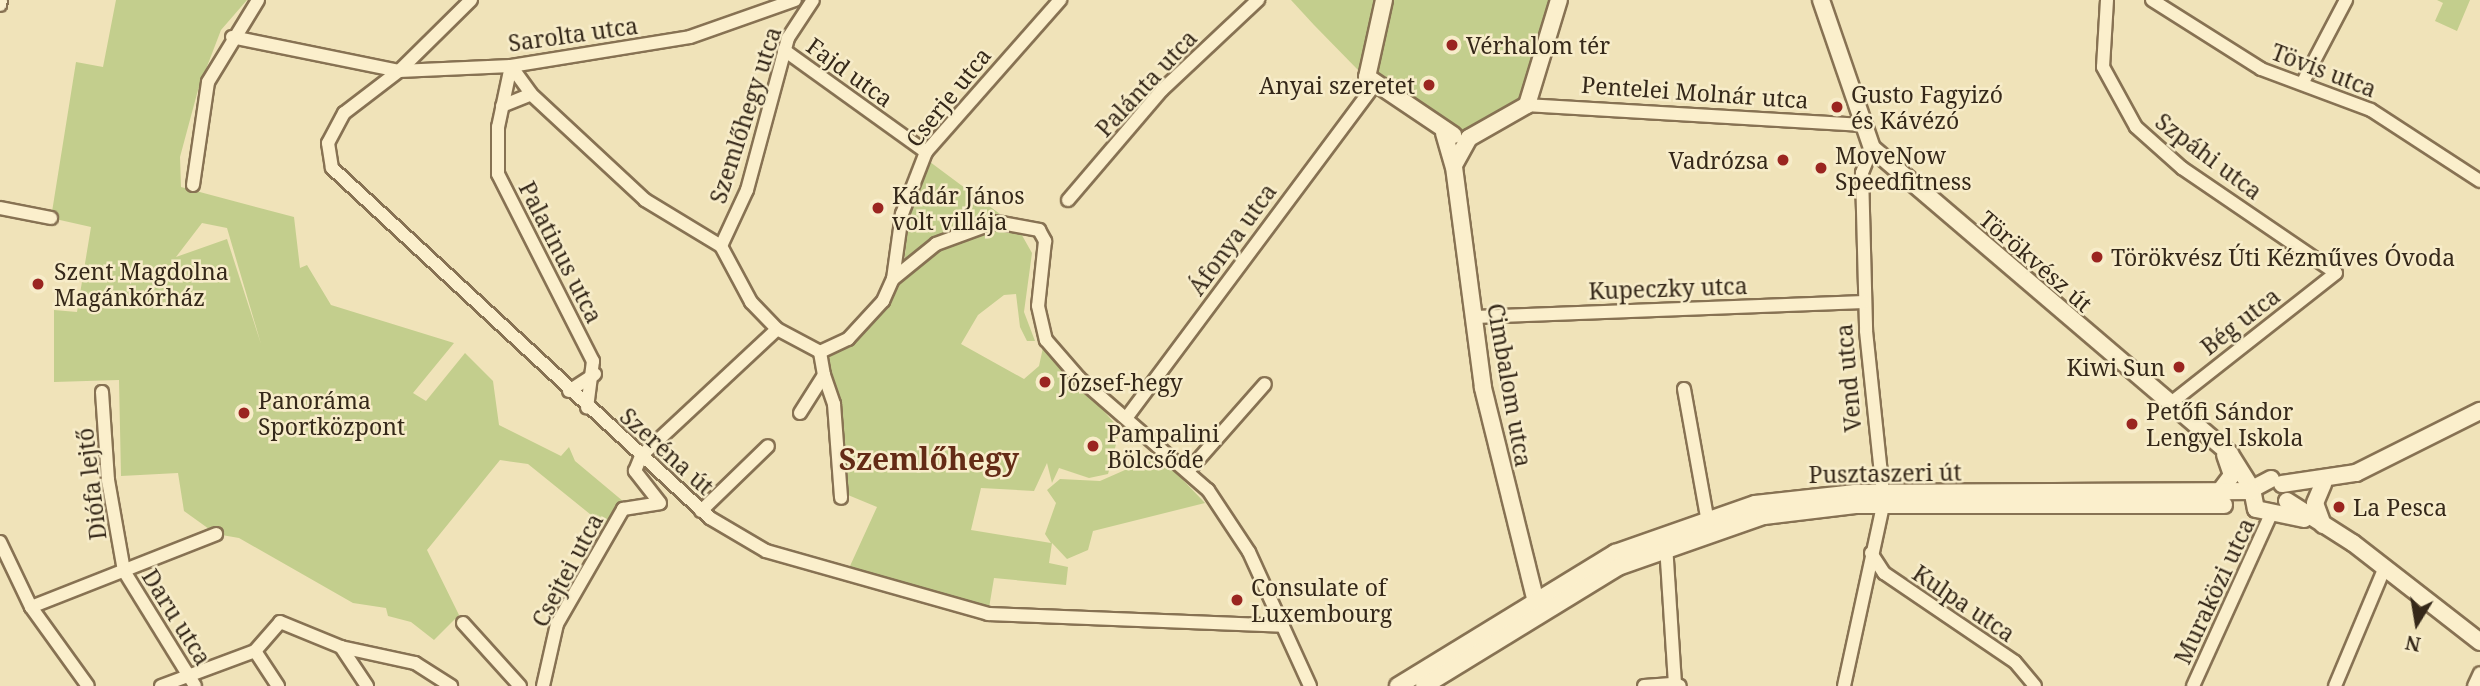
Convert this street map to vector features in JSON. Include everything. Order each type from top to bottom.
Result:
[{"type":"street","points":[[193,185],[208,82],[232,37],[258,0]]},
{"type":"street","name":"Szeréna út","points":[[471,0],[399,71],[362,96],[334,125],[328,143],[332,168],[587,408],[701,511],[766,551],[988,614],[1283,626]]},
{"type":"street","name":"Sarolta utca","points":[[232,37],[399,71],[511,66],[690,37],[795,0]]},
{"type":"street","name":"Szemlőhegy utca","points":[[721,246],[747,190],[784,50],[814,0]]},
{"type":"street","name":"Cserje utca","points":[[893,278],[902,214],[926,152],[1060,0]]},
{"type":"street","name":"Palánta utca","points":[[1068,200],[1162,90],[1258,0]]},
{"type":"street","points":[[1384,0],[1367,77],[1373,87],[1444,133],[1469,138]]},
{"type":"street","points":[[1454,165],[1469,138],[1527,105],[1559,0]]},
{"type":"street","name":"Törökvész út","points":[[1821,0],[1861,125],[1872,148],[2224,449],[2251,494]]},
{"type":"street","name":"Szpáhi utca","points":[[2107,0],[2102,67],[2136,127],[2182,168],[2336,273]]},
{"type":"street","name":"Tövis utca","points":[[2152,0],[2230,53],[2371,110],[2480,181]]},
{"type":"street","points":[[2303,82],[2346,0]]},
{"type":"street","points":[[429,41],[426,55],[434,69]]},
{"type":"street","name":"Fajd utca","points":[[784,50],[926,152]]},
{"type":"street","points":[[511,66],[531,94],[645,200],[721,246],[751,302],[777,329],[820,352]]},
{"type":"street","name":"Palatinus utca","points":[[511,66],[502,106],[497,153],[505,193],[595,374]]},
{"type":"street","name":"Áfonya utca","points":[[1127,417],[1373,87]]},
{"type":"street","points":[[502,106],[531,94]]},
{"type":"street","name":"Pentelei Molnár utca","points":[[1527,105],[1861,125]]},
{"type":"street","name":"Cimbalom utca","points":[[1444,133],[1454,165],[1483,388],[1535,604]]},
{"type":"street","name":"Vend utca","points":[[1844,686],[1883,499],[1865,302],[1862,173],[1872,148]]},
{"type":"street","points":[[0,208],[51,218]]},
{"type":"street","points":[[820,352],[848,339],[867,321],[893,278],[936,244],[975,227],[1015,223],[1039,230],[1045,242],[1038,306],[1046,340],[1079,378],[1190,468],[1232,524],[1310,686]]},
{"type":"street","name":"Bég utca","points":[[2171,403],[2336,273]]},
{"type":"street","name":"Kupeczky utca","points":[[1474,317],[1865,302]]},
{"type":"street","points":[[641,456],[777,329]]},
{"type":"street","points":[[820,352],[824,375],[834,404],[841,498]]},
{"type":"street","points":[[569,391],[595,374]]},
{"type":"street","points":[[587,408],[595,374]]},
{"type":"street","points":[[800,413],[824,375]]},
{"type":"street","points":[[1190,468],[1265,384]]},
{"type":"street","points":[[1684,389],[1707,517]]},
{"type":"street","name":"Diófa lejtő","points":[[102,392],[108,480],[124,570]]},
{"type":"street","points":[[2251,494],[2279,498],[2329,481],[2480,411]]},
{"type":"street","points":[[701,511],[768,446]]},
{"type":"street","points":[[2217,495],[2232,475],[2224,449]]},
{"type":"street","points":[[2224,449],[2279,498],[2385,567],[2480,642]]},
{"type":"street","name":"Csejtei utca","points":[[543,686],[558,624],[623,509],[633,503],[657,507],[660,498],[635,471],[641,456]]},
{"type":"street","points":[[2326,527],[2315,503],[2329,481]]},
{"type":"street","name":"Pusztaszeri út","points":[[1398,686],[1615,553],[1707,517],[1826,494],[1883,499],[2168,509],[2251,494]]},
{"type":"street","points":[[2251,494],[2279,498]]},
{"type":"street","name":"Pusztaszeri út","points":[[1424,686],[1535,604],[1666,545],[1764,516],[1883,499],[2251,494]]},
{"type":"street","name":"Muraközi utca","points":[[2193,686],[2279,498]]},
{"type":"street","points":[[31,607],[216,534]]},
{"type":"street","points":[[0,542],[31,607],[88,686]]},
{"type":"street","points":[[1644,686],[1678,685],[1666,545]]},
{"type":"street","name":"Kulpa utca","points":[[1871,553],[1884,573],[2015,662],[2035,686]]},
{"type":"street","points":[[2335,686],[2385,567]]},
{"type":"street","name":"Daru utca","points":[[124,570],[192,681]]},
{"type":"street","points":[[161,686],[192,681],[255,651],[280,622],[341,647],[415,663],[451,686]]},
{"type":"street","points":[[463,623],[520,686]]},
{"type":"street","points":[[341,647],[367,686]]},
{"type":"street","points":[[255,651],[278,686]]},
{"type":"street","points":[[2474,686],[2480,673]]},
{"type":"green space","points":[[116,0],[247,0],[221,30],[198,90],[180,157],[181,187],[294,217],[300,268],[307,265],[331,305],[454,343],[413,393],[426,401],[465,353],[493,381],[499,425],[561,456],[569,447],[575,461],[624,502],[606,527],[528,464],[500,460],[427,550],[459,615],[434,640],[411,622],[388,616],[386,608],[353,603],[239,538],[216,534],[184,511],[178,473],[121,476],[119,380],[54,382],[54,310],[77,312],[91,227],[51,218],[76,62],[103,67]],"holes":[[[202,223],[227,228],[261,344],[227,239],[176,257]]]},
{"type":"green space","points":[[1291,0],[1375,0],[1359,71],[1314,25]]},
{"type":"green space","name":"Vérhalom tér","points":[[1384,0],[1559,0],[1527,105],[1469,138],[1444,133],[1373,87]]},
{"type":"green space","points":[[2437,0],[2470,0],[2457,31],[2435,21],[2443,3]]},
{"type":"green space","points":[[926,159],[1004,217],[956,229],[904,264],[911,199]]},
{"type":"green space","points":[[1015,223],[1032,253],[1024,312],[1035,341],[1027,341],[1020,327],[1016,294],[1004,295],[978,315],[961,344],[1024,379],[1039,366],[1044,343],[1116,425],[1118,437],[1108,474],[1089,478],[1059,468],[1052,483],[1047,463],[1034,491],[981,488],[971,530],[1051,543],[1045,534],[1056,503],[1047,490],[1060,479],[1100,481],[1159,455],[1205,503],[1093,531],[1088,550],[1067,559],[1052,543],[1049,563],[1068,567],[1066,585],[994,578],[988,614],[845,577],[877,507],[848,495],[835,387],[820,352],[848,339],[893,278],[936,244]]},
{"type":"place","name":"Vérhalom tér","points":[[1452,45]]},
{"type":"place","name":"Anyai szeretet","points":[[1429,85]]},
{"type":"place","name":"Gusto Fagyizó és Kávézó","points":[[1837,107]]},
{"type":"place","name":"Vadrózsa","points":[[1783,160]]},
{"type":"place","name":"MoveNow Speedfitness","points":[[1821,168]]},
{"type":"place","name":"Kádár János volt villája","points":[[878,208]]},
{"type":"place","name":"Törökvész Úti Kézműves Óvoda","points":[[2097,257]]},
{"type":"place","name":"Szent Magdolna Magánkórház","points":[[38,284]]},
{"type":"place","name":"Kiwi Sun","points":[[2179,367]]},
{"type":"place","name":"József-hegy","points":[[1045,382]]},
{"type":"place","name":"Panoráma Sportközpont","points":[[244,413]]},
{"type":"place","name":"Petőfi Sándor Lengyel Iskola","points":[[2132,424]]},
{"type":"place","name":"Pampalini Bölcsőde","points":[[1093,446]]},
{"type":"place","name":"La Pesca","points":[[2339,507]]},
{"type":"place","name":"Consulate of Luxembourg","points":[[1237,600]]},
{"type":"district","name":"Szemlőhegy","points":[[929,459]]}]
